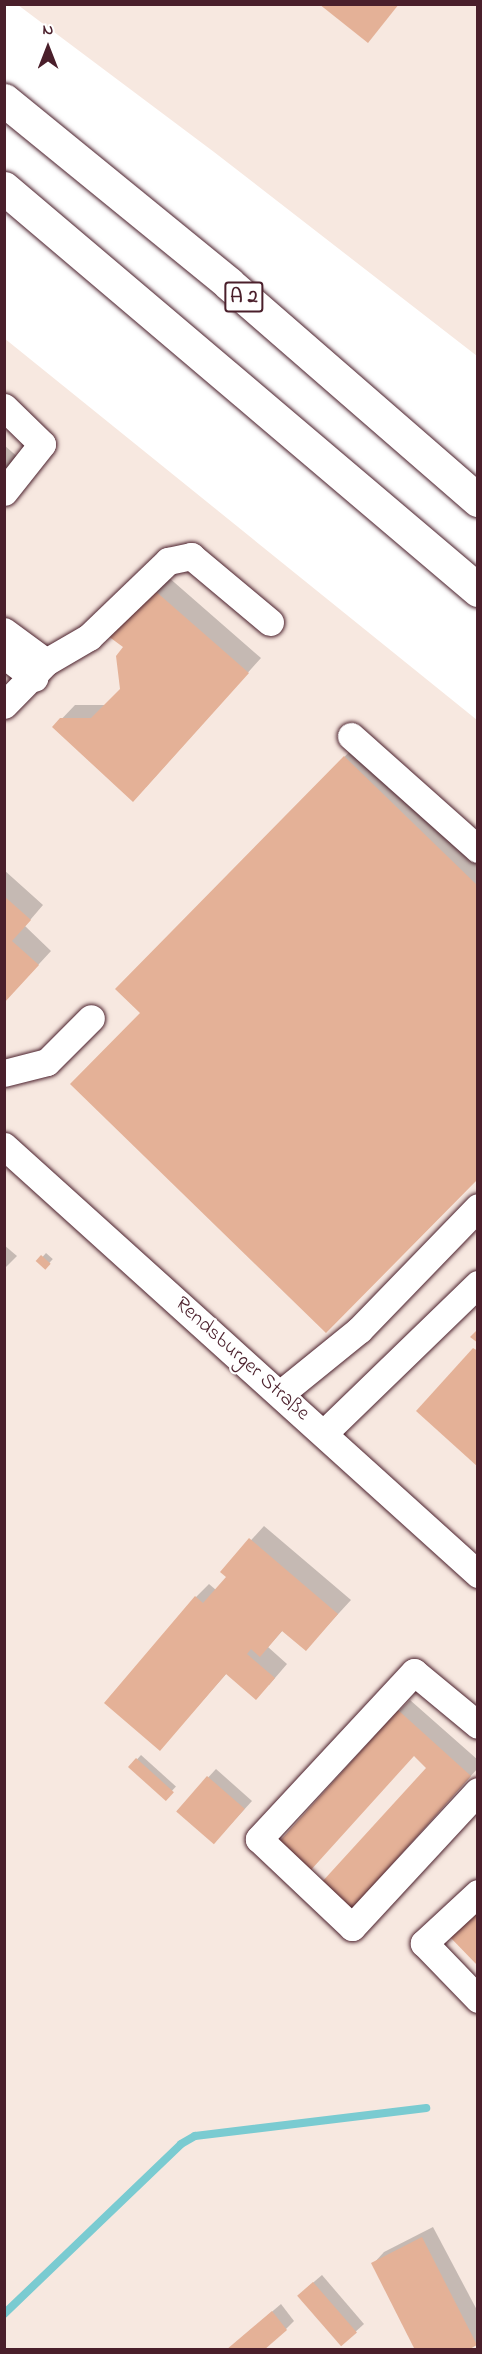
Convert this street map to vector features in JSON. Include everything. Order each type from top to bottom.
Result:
[{"type":"highway","name":"A 2","points":[[4,100],[228,284],[477,500]]},
{"type":"highway","points":[[4,188],[477,590]]},
{"type":"street","points":[[4,407],[42,444],[4,492]]},
{"type":"street","points":[[4,705],[40,670],[89,637],[168,561],[191,556],[270,622]]},
{"type":"street","points":[[4,631],[40,670]]},
{"type":"street","points":[[4,655],[40,670]]},
{"type":"street","points":[[351,736],[477,849]]},
{"type":"street","points":[[4,1073],[47,1062],[91,1018]]},
{"type":"street","name":"Rendsburger Straße","points":[[4,1146],[324,1433],[477,1574]]},
{"type":"street","points":[[280,1394],[359,1330],[477,1207]]},
{"type":"street","points":[[324,1433],[477,1284]]},
{"type":"street","points":[[477,1725],[414,1672],[259,1839],[352,1927],[477,1791]]},
{"type":"street","points":[[477,1893],[424,1942],[477,1999]]},
{"type":"shaded area","points":[[18,5],[477,5],[477,356],[214,152]]},
{"type":"shaded area","points":[[4,338],[477,720],[477,2349],[5,2349]]},
{"type":"building","points":[[319,4],[399,4],[368,43]]},
{"type":"building","points":[[153,589],[249,673],[133,802],[52,727],[60,718],[91,718],[120,689],[116,656],[123,647],[108,636]]},
{"type":"building","points":[[344,756],[478,886],[478,1179],[326,1333],[70,1084],[140,1013],[115,989]]},
{"type":"building","points":[[4,896],[31,920],[12,941],[39,965],[4,1003]]},
{"type":"building","points":[[41,1255],[51,1264],[45,1270],[36,1261]]},
{"type":"building","points":[[478,1329],[478,1343],[470,1337]]},
{"type":"building","points":[[473,1348],[478,1351],[478,1467],[416,1411]]},
{"type":"building","points":[[249,1538],[338,1614],[306,1651],[282,1631],[260,1657],[251,1649],[247,1654],[275,1678],[256,1700],[226,1674],[160,1751],[104,1703],[195,1596],[203,1603],[226,1577],[220,1572]]},
{"type":"building","points":[[398,1710],[471,1776],[351,1910],[321,1883],[426,1768],[414,1756],[310,1871],[278,1843]]},
{"type":"building","points":[[136,1758],[174,1792],[166,1801],[128,1767]]},
{"type":"building","points":[[207,1776],[245,1809],[214,1844],[176,1811]]},
{"type":"building","points":[[478,1907],[478,1966],[448,1935]]},
{"type":"building","points":[[422,2237],[477,2345],[468,2350],[415,2350],[371,2263]]},
{"type":"building","points":[[313,2282],[357,2333],[341,2346],[297,2296]]},
{"type":"building","points":[[272,2311],[287,2330],[264,2350],[226,2350]]},
{"type":"waterway","points":[[4,2314],[181,2144],[195,2136],[426,2108]]}]
